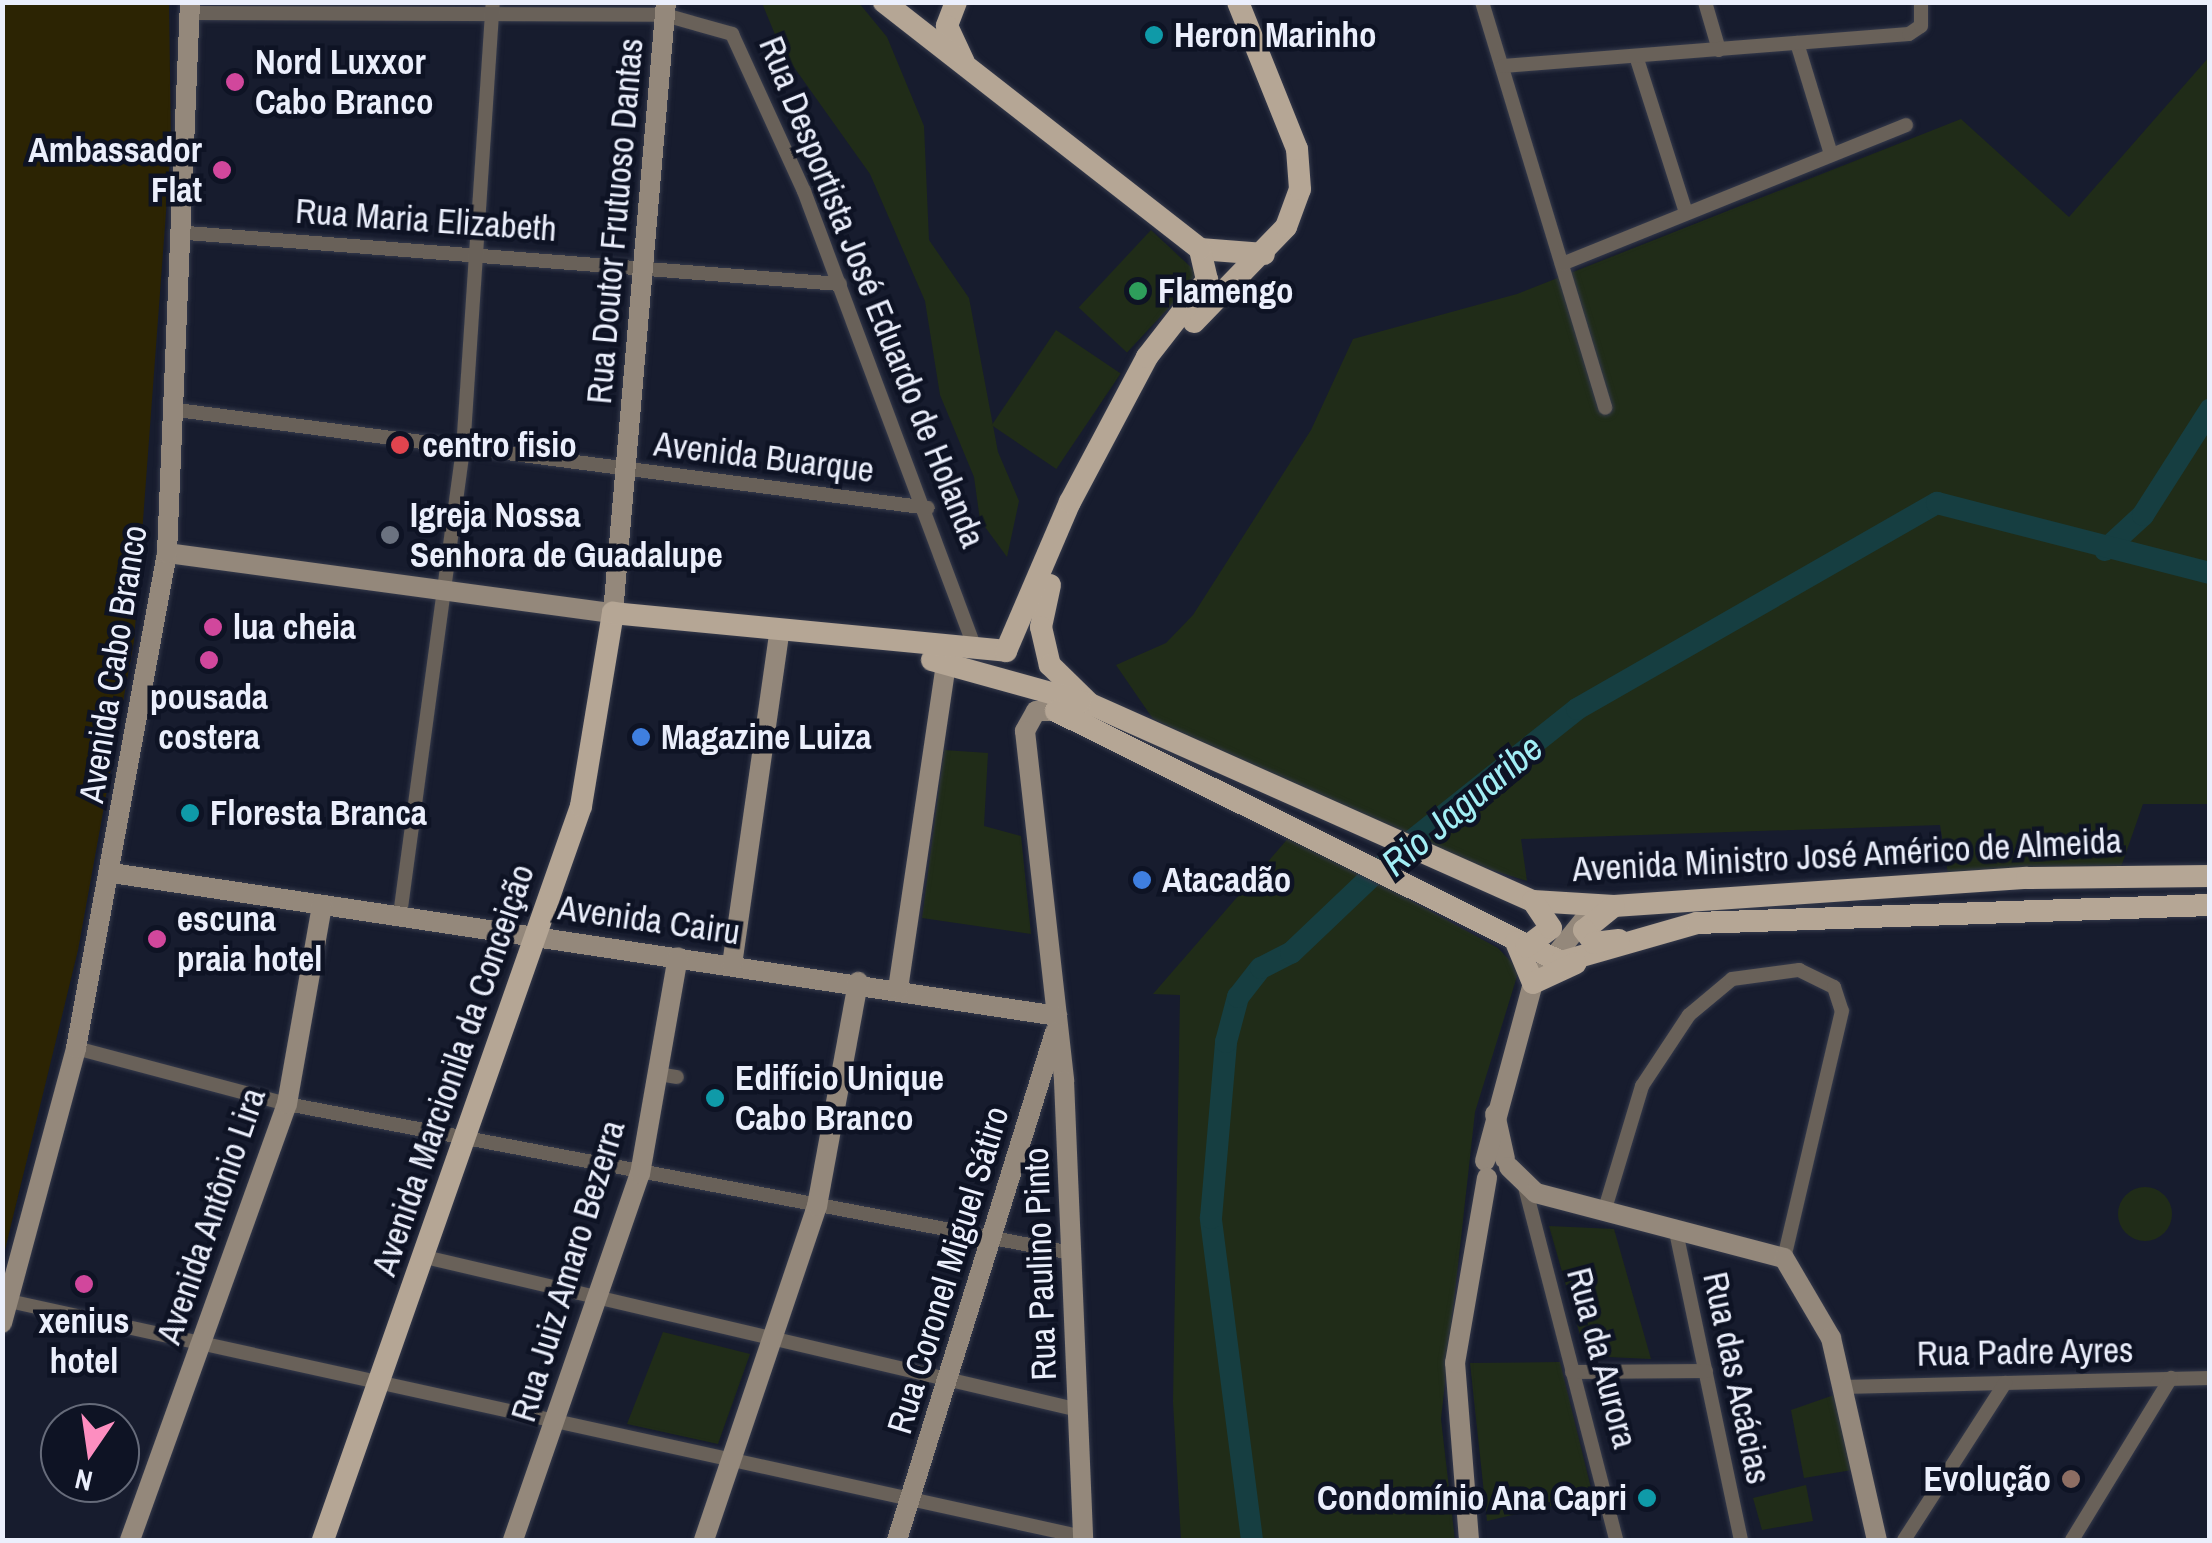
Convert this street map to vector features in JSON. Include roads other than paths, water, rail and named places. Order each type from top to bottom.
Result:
[{"type":"main road","points":[[167,553],[861,642],[978,654],[1015,641],[1070,502],[1148,357],[1202,291],[1209,272],[1200,250],[978,76],[909,27],[884,2]]},
{"type":"main road","points":[[956,2],[950,40],[978,76]]},
{"type":"main road","points":[[1200,250],[1264,254],[1296,208],[1301,168],[1264,50],[1238,2]]},
{"type":"main road","name":"Avenida Cabo Branco","points":[[2,1323],[76,1048],[112,874],[167,553],[187,233],[191,8]]},
{"type":"main road","name":"Rua Doutor Frutuoso Dantas","points":[[613,612],[666,8]]},
{"type":"main road","name":"Avenida Ministro José Américo de Almeida","points":[[1264,254],[1160,363],[1099,471],[1042,614],[1060,678],[1090,704],[1288,791],[1431,863],[1533,901],[1605,906],[2027,878],[2210,876]]},
{"type":"main road","name":"Avenida Marcionila da Conceição","points":[[323,1540],[581,806],[613,612]]},
{"type":"main road","points":[[732,964],[780,633]]},
{"type":"main road","points":[[861,642],[1090,704]]},
{"type":"main road","points":[[898,989],[946,663]]},
{"type":"main road","name":"Rua Paulino Pinto","points":[[1056,712],[1036,711],[1025,732],[1064,1081],[1083,1539]]},
{"type":"main road","name":"Avenida Ministro José Américo de Almeida","points":[[1056,712],[1276,816],[1529,949],[1579,962],[1659,932],[1696,923],[2210,905]]},
{"type":"main road","name":"Avenida Cairu","points":[[112,874],[858,982],[1057,1016]]},
{"type":"main road","points":[[1529,949],[1552,928],[1533,901]]},
{"type":"main road","name":"Avenida Antônio Lira","points":[[130,1540],[287,1104],[322,905]]},
{"type":"main road","points":[[1529,949],[1605,906]]},
{"type":"main road","points":[[1605,906],[1585,926],[1594,943],[1659,932]]},
{"type":"main road","points":[[1469,1540],[1456,1363],[1496,1169],[1495,1114],[1533,983],[1529,949]]},
{"type":"main road","points":[[1529,949],[1533,983]]},
{"type":"main road","name":"Rua Juiz Amaro Bezerra","points":[[513,1540],[640,1174],[667,1075],[678,957]]},
{"type":"main road","points":[[1533,983],[1579,962]]},
{"type":"main road","points":[[704,1540],[817,1206],[858,982]]},
{"type":"main road","name":"Rua Coronel Miguel Sátiro","points":[[897,1540],[950,1386],[988,1237],[1057,1016]]},
{"type":"main road","points":[[1043,1068],[1064,1081]]},
{"type":"main road","points":[[1496,1169],[1528,1191],[1784,1258],[1831,1338],[1877,1540]]},
{"type":"street","points":[[1482,2],[1605,408]]},
{"type":"street","points":[[1705,2],[1719,50]]},
{"type":"street","points":[[1503,66],[1887,37],[1917,31],[1921,2]]},
{"type":"street","points":[[400,916],[463,450],[480,254],[493,7]]},
{"type":"street","name":"Rua Desportista José Eduardo de Holanda","points":[[191,8],[666,8],[711,21],[739,42],[928,508],[978,654]]},
{"type":"street","points":[[1797,43],[1830,151]]},
{"type":"street","points":[[1636,56],[1686,213]]},
{"type":"street","points":[[1562,264],[1830,151],[1906,125]]},
{"type":"street","name":"Rua Maria Elizabeth","points":[[187,233],[645,264],[840,284]]},
{"type":"street","name":"Avenida Buarque","points":[[177,410],[928,508]]},
{"type":"street","points":[[1604,1212],[1642,1086],[1689,1015],[1732,979],[1799,970],[1834,987],[1842,1012],[1784,1258]]},
{"type":"street","points":[[76,1048],[287,1104],[640,1174],[1072,1252]]},
{"type":"street","name":"Rua da Aurora","points":[[1528,1191],[1616,1540]]},
{"type":"street","name":"Rua das Acácias","points":[[1676,1227],[1741,1540]]},
{"type":"street","points":[[425,1258],[950,1386],[1079,1410]]},
{"type":"street","points":[[9,1301],[910,1506],[1083,1539]]},
{"type":"street","points":[[1572,1372],[1706,1371]]},
{"type":"street","points":[[2072,1540],[2171,1378]]},
{"type":"street","name":"Rua Padre Ayres","points":[[1843,1387],[2210,1378]]},
{"type":"street","points":[[1904,1540],[2005,1383]]},
{"type":"waterway","points":[[2105,550],[2143,515],[2210,410]]},
{"type":"waterway","name":"Rio Jaguaribe","points":[[1252,1540],[1211,1218],[1226,1042],[1238,997],[1261,968],[1291,953],[1395,854],[1577,709],[1937,503],[2210,573]]},
{"type":"place","name":"Heron Marinho","points":[[1154,35]]},
{"type":"place","name":"Nord Luxxor Cabo Branco","points":[[235,82]]},
{"type":"place","name":"Ambassador Flat","points":[[222,170]]},
{"type":"place","name":"Flamengo","points":[[1138,291]]},
{"type":"place","name":"centro fisio","points":[[400,445]]},
{"type":"place","name":"Igreja Nossa Senhora de Guadalupe","points":[[390,535]]},
{"type":"place","name":"lua cheia","points":[[213,627]]},
{"type":"place","name":"pousada costera","points":[[209,660]]},
{"type":"place","name":"Magazine Luiza","points":[[641,737]]},
{"type":"place","name":"Floresta Branca","points":[[190,813]]},
{"type":"place","name":"Atacadão","points":[[1142,880]]},
{"type":"place","name":"escuna praia hotel","points":[[157,939]]},
{"type":"place","name":"Edifício Unique Cabo Branco","points":[[715,1098]]},
{"type":"place","name":"xenius hotel","points":[[84,1284]]},
{"type":"place","name":"Evolução","points":[[2071,1479]]},
{"type":"place","name":"Condomínio Ana Capri","points":[[1647,1498]]}]
